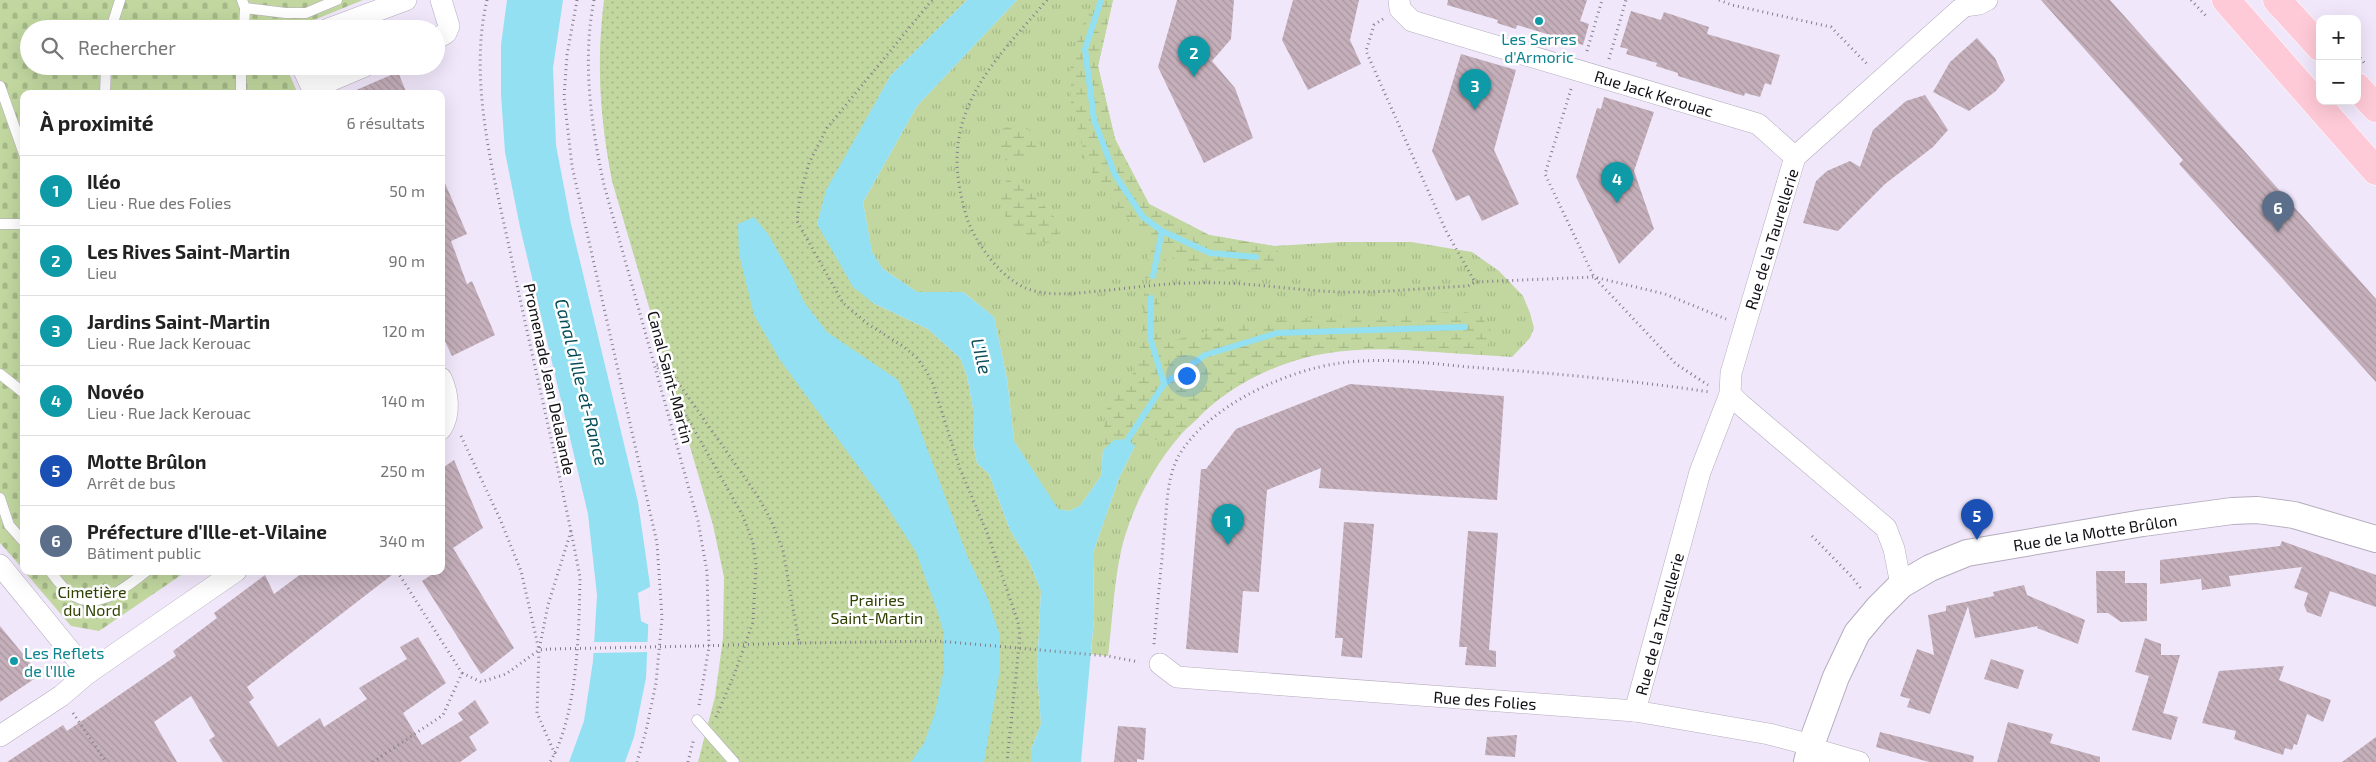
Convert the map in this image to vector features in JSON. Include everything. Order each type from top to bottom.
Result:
[{"type":"main road","points":[[2226,0],[2376,171]]},
{"type":"main road","points":[[2277,0],[2316,43]]},
{"type":"main road","points":[[2362,75],[2376,108]]},
{"type":"street","points":[[352,20],[406,0]]},
{"type":"street","points":[[442,0],[449,26],[445,34]]},
{"type":"street","name":"Rue de la Taurellerie","points":[[1635,711],[1700,472],[1730,394],[1731,373],[1795,157],[1963,2],[1979,4],[1987,0]]},
{"type":"street","name":"Rue Jack Kerouac","points":[[1399,4],[1412,21],[1758,124],[1795,157]]},
{"type":"street","points":[[306,75],[314,90]]},
{"type":"street","points":[[316,90],[347,75]]},
{"type":"street","points":[[445,389],[448,398],[445,417]]},
{"type":"street","points":[[1730,394],[1886,528],[1894,549],[1901,586]]},
{"type":"street","name":"Rue de la Motte Brûlon","points":[[1809,754],[1846,652],[1857,633],[1876,610],[1901,586],[1930,568],[1968,553],[2232,511],[2257,510],[2294,515],[2376,539]]},
{"type":"street","points":[[0,565],[88,673]]},
{"type":"street","points":[[0,736],[61,696],[88,673],[230,575]]},
{"type":"street","name":"Rue des Folies","points":[[1160,664],[1177,677],[1635,711],[1738,728],[1809,754],[1859,762]]},
{"type":"lane","points":[[114,20],[120,0]]},
{"type":"lane","points":[[244,20],[243,4],[286,13],[306,13],[338,0]]},
{"type":"lane","points":[[105,90],[106,75]]},
{"type":"lane","points":[[241,75],[241,90]]},
{"type":"lane","points":[[0,86],[20,143]]},
{"type":"lane","points":[[0,224],[20,224]]},
{"type":"lane","points":[[0,374],[20,390]]},
{"type":"lane","points":[[0,498],[4,523],[20,538]]},
{"type":"lane","points":[[53,575],[69,593],[80,599],[92,602],[114,595],[142,575]]},
{"type":"lane","points":[[697,720],[708,735],[734,762]]},
{"type":"path","name":"Promenade Jean Delalande","points":[[487,0],[482,19],[481,76],[488,153],[580,577],[578,637],[566,716],[555,754],[550,762]]},
{"type":"path","points":[[577,0],[567,55],[564,97],[572,166],[656,542],[662,618],[656,683],[638,762]]},
{"type":"path","name":"Canal Saint-Martin","points":[[594,0],[590,18],[589,82],[596,146],[604,184],[698,521],[707,572],[709,647],[688,762]]},
{"type":"path","points":[[932,0],[874,68],[827,128],[809,162],[800,195],[797,221],[838,295],[854,313],[916,358],[927,372],[933,384],[960,469],[988,536],[1016,613],[1020,635],[1007,762]]},
{"type":"path","points":[[1047,0],[991,66],[973,94],[961,123],[957,146],[957,169],[962,201],[970,228],[986,254],[1002,271],[1026,288],[1062,294],[1199,282],[1339,292],[1468,286],[1475,282],[1594,277],[1665,294],[1730,320]]},
{"type":"path","points":[[1590,37],[1602,0]]},
{"type":"path","points":[[1719,0],[1732,5],[1831,27],[1881,79]]},
{"type":"path","points":[[1612,47],[1626,1]]},
{"type":"path","points":[[1399,4],[1374,25],[1366,51],[1446,231],[1475,282]]},
{"type":"path","points":[[2358,60],[2362,75]]},
{"type":"path","points":[[1577,69],[1545,174],[1594,277],[1676,364],[1711,387],[1730,394]]},
{"type":"path","points":[[399,575],[462,673],[481,682],[506,674],[540,650],[550,649],[709,647],[938,640],[1108,656],[1160,664],[1154,644],[1169,485],[1178,458],[1196,434],[1229,406],[1263,386],[1306,370],[1340,363],[1380,360],[1535,372],[1730,394]]},
{"type":"path","points":[[708,735],[753,622],[756,565],[753,543],[743,516],[672,389],[656,365],[665,364],[670,368],[757,495],[771,520],[783,550],[799,643]]},
{"type":"path","points":[[445,424],[463,438],[514,554],[521,571],[540,650]]},
{"type":"path","points":[[555,754],[537,714],[540,650],[548,605],[571,530]]},
{"type":"path","points":[[1812,536],[1852,577],[1876,610]]},
{"type":"path","points":[[372,762],[443,715],[462,673]]},
{"type":"path","points":[[61,696],[106,762]]},
{"type":"green space","name":"Cimetière du Nord","points":[[0,0],[363,0],[314,20],[20,20],[20,75],[290,75],[296,90],[20,90],[20,566],[0,543]]},
{"type":"green space","name":"Prairies Saint-Martin","points":[[604,0],[967,0],[891,75],[827,190],[817,224],[873,303],[928,329],[960,358],[967,376],[973,408],[973,441],[977,463],[989,474],[1010,530],[1029,561],[1041,591],[1037,670],[1041,724],[1031,750],[1031,762],[698,762],[715,697],[723,638],[724,577],[713,525],[612,181],[600,91],[600,46]]},
{"type":"green space","points":[[1017,0],[1113,0],[1098,66],[1115,139],[1149,204],[1209,235],[1274,246],[1342,242],[1411,242],[1472,252],[1499,271],[1523,296],[1534,328],[1530,338],[1512,357],[1374,348],[1330,352],[1290,362],[1252,378],[1218,400],[1188,427],[1162,459],[1141,495],[1121,550],[1108,656],[1091,654],[1094,618],[1093,553],[1119,478],[1135,446],[1103,450],[1101,476],[1080,506],[1069,511],[1058,510],[1014,441],[1007,379],[994,317],[963,292],[917,292],[883,269],[872,253],[863,202],[917,106]]},
{"type":"green space","points":[[1094,0],[1113,0],[1098,66],[1115,139],[1149,204],[1209,235],[1274,246],[1281,256],[1278,271],[1195,270],[1167,254],[1162,276],[1145,278],[1150,243],[1117,207],[1087,165],[1071,102],[1071,61],[1084,21]]},
{"type":"green space","points":[[1015,124],[1026,126],[1041,147],[1034,157],[1022,161],[1003,160],[998,143],[1000,130]]},
{"type":"green space","points":[[1007,180],[1022,181],[1055,218],[1061,230],[1052,243],[1031,241],[1009,227],[998,194]]},
{"type":"green space","points":[[1160,291],[1158,329],[1169,342],[1217,328],[1286,319],[1461,312],[1480,314],[1492,332],[1484,355],[1367,349],[1310,356],[1254,377],[1233,389],[1205,410],[1190,426],[1182,431],[1135,446],[1128,439],[1103,450],[1105,411],[1131,379],[1139,354],[1143,331],[1144,293]]},
{"type":"green space","name":"Cimetière du Nord","points":[[27,575],[181,575],[99,631],[71,626]]},
{"type":"water","name":"Canal d'Ille-et-Rance","points":[[507,0],[563,0],[553,68],[556,145],[571,224],[638,502],[650,585],[646,678],[634,737],[625,762],[569,762],[584,721],[593,661],[597,595],[588,514],[520,227],[505,152],[501,95],[501,45]]},
{"type":"water","name":"L'Ille","points":[[967,0],[1017,0],[917,106],[863,202],[872,252],[883,269],[917,292],[963,292],[994,317],[1007,379],[1014,441],[1058,509],[1069,511],[1080,506],[1101,476],[1103,450],[1114,440],[1128,439],[1135,446],[1119,478],[1093,553],[1094,618],[1081,762],[1031,762],[1031,750],[1041,724],[1037,670],[1041,591],[1029,561],[1010,530],[989,474],[977,463],[973,441],[973,408],[967,376],[960,358],[928,329],[873,303],[853,287],[817,224],[826,190],[891,75]]},
{"type":"water","points":[[754,217],[768,234],[793,278],[804,302],[827,332],[898,380],[912,408],[968,558],[988,599],[1000,636],[1000,669],[984,762],[911,762],[924,743],[935,713],[944,669],[944,634],[916,552],[882,499],[780,360],[754,315],[739,254],[738,224]]},
{"type":"pier","points":[[650,587],[649,625],[641,621],[638,593]]},
{"type":"pier","points":[[592,642],[650,642],[649,652],[591,653]]},
{"type":"building","points":[[1177,0],[1234,0],[1231,39],[1212,61],[1235,88],[1253,138],[1204,163],[1158,67]]},
{"type":"building","points":[[1293,0],[1359,0],[1350,40],[1361,64],[1308,90],[1282,40]]},
{"type":"building","name":"Les Serres d'Armoric","points":[[1448,0],[1587,0],[1580,21],[1589,24],[1583,45],[1517,25],[1516,29],[1497,23],[1498,20],[1447,5]]},
{"type":"building","points":[[2041,0],[2110,0],[2376,299],[2376,382],[2179,164],[2183,160]]},
{"type":"building","points":[[1631,11],[1661,20],[1664,12],[1709,27],[1707,34],[1780,55],[1771,85],[1765,83],[1760,97],[1745,93],[1744,96],[1678,76],[1678,73],[1656,66],[1657,63],[1626,54],[1628,49],[1620,47]]},
{"type":"building","points":[[1977,38],[1995,58],[2005,80],[1996,91],[1969,111],[1933,92],[1950,62]]},
{"type":"building","points":[[1461,54],[1516,70],[1494,150],[1519,204],[1482,221],[1469,195],[1456,201],[1432,151]]},
{"type":"building","points":[[391,75],[399,75],[405,90],[356,90]]},
{"type":"building","points":[[1925,95],[1948,130],[1933,147],[1885,184],[1838,231],[1803,223],[1816,181],[1827,171],[1850,161],[1860,167],[1873,130],[1906,101]]},
{"type":"building","points":[[1604,97],[1654,112],[1634,171],[1654,229],[1619,264],[1576,177],[1597,108],[1601,109]]},
{"type":"building","points":[[445,183],[467,234],[451,241],[467,284],[472,281],[495,335],[452,356],[445,341]]},
{"type":"building","points":[[1350,384],[1504,396],[1497,500],[1319,488],[1321,468],[1267,490],[1259,592],[1243,591],[1238,653],[1186,649],[1201,469],[1206,469],[1236,429]]},
{"type":"building","points":[[454,460],[483,528],[453,548],[514,648],[481,674],[422,581],[431,575],[445,575],[445,466]]},
{"type":"building","points":[[1344,522],[1374,524],[1362,658],[1341,656],[1343,638],[1335,638]]},
{"type":"building","points":[[1468,531],[1498,533],[1489,650],[1496,651],[1496,667],[1465,665],[1467,647],[1459,647]]},
{"type":"building","points":[[2282,541],[2376,575],[2376,607],[2330,591],[2321,617],[2307,612],[2304,605],[2308,593],[2294,588],[2302,567],[2229,576],[2231,586],[2202,590],[2201,579],[2160,584],[2160,560],[2280,546]]},
{"type":"building","points":[[2096,571],[2125,571],[2125,583],[2147,583],[2147,621],[2121,622],[2108,613],[2097,613]]},
{"type":"building","points":[[265,575],[274,594],[300,575],[392,575],[247,687],[254,698],[249,702],[278,747],[320,718],[324,727],[367,699],[359,688],[407,659],[400,647],[418,637],[446,683],[403,713],[422,745],[463,720],[458,713],[475,700],[489,723],[469,737],[477,750],[460,762],[223,762],[209,740],[215,736],[191,696],[154,722],[177,762],[7,762],[63,725],[67,731],[176,656],[173,651],[217,618],[214,613]]},
{"type":"building","points":[[2024,585],[2027,595],[2085,620],[2078,644],[2037,628],[2038,626],[1975,638],[1968,606],[1930,714],[1907,707],[1910,699],[1900,696],[1917,649],[1934,655],[1928,615],[1946,611],[1946,606],[1994,596],[1993,592]]},
{"type":"building","name":"Les Reflets de l'Ille","points":[[0,626],[40,675],[0,702]]},
{"type":"building","points":[[2145,638],[2161,644],[2161,655],[2180,655],[2163,713],[2178,717],[2171,740],[2132,730],[2149,676],[2135,672]]},
{"type":"building","points":[[1991,659],[2024,670],[2018,689],[1984,679]]},
{"type":"building","points":[[2284,666],[2279,680],[2331,700],[2323,722],[2307,714],[2297,745],[2294,744],[2292,750],[2285,748],[2283,755],[2234,739],[2236,731],[2202,723],[2219,671]]},
{"type":"building","points":[[2008,722],[2053,734],[2050,743],[2100,757],[2100,762],[1997,762]]},
{"type":"building","points":[[1118,726],[1146,728],[1144,760],[1137,759],[1137,762],[1114,762]]},
{"type":"building","points":[[1880,732],[1974,756],[1973,762],[1929,762],[1876,747]]},
{"type":"building","points":[[1517,735],[1515,757],[1485,755],[1487,737]]},
{"type":"building","points":[[2376,737],[2376,762],[2342,762]]},
{"type":"waterway","points":[[1101,0],[1085,49],[1094,120],[1115,175],[1143,217],[1162,231],[1153,276]]},
{"type":"waterway","points":[[1162,231],[1210,253],[1256,257]]},
{"type":"waterway","points":[[1151,298],[1150,337],[1164,384]]},
{"type":"waterway","points":[[1128,439],[1164,384],[1205,355],[1277,333],[1465,327]]},
{"type":"place","name":"Les Serres d'Armoric","points":[[1539,21]]},
{"type":"place","name":"Les Rives Saint-Martin","points":[[1194,77]]},
{"type":"place","name":"Jardins Saint-Martin","points":[[1475,110]]},
{"type":"place","name":"Novéo","points":[[1617,203]]},
{"type":"place","name":"Préfecture d'Ille-et-Vilaine","points":[[2278,232]]},
{"type":"place","name":"Motte Brûlon","points":[[1977,540]]},
{"type":"place","name":"Iléo","points":[[1228,545]]},
{"type":"place","name":"Les Reflets de l'Ille","points":[[14,661]]}]
